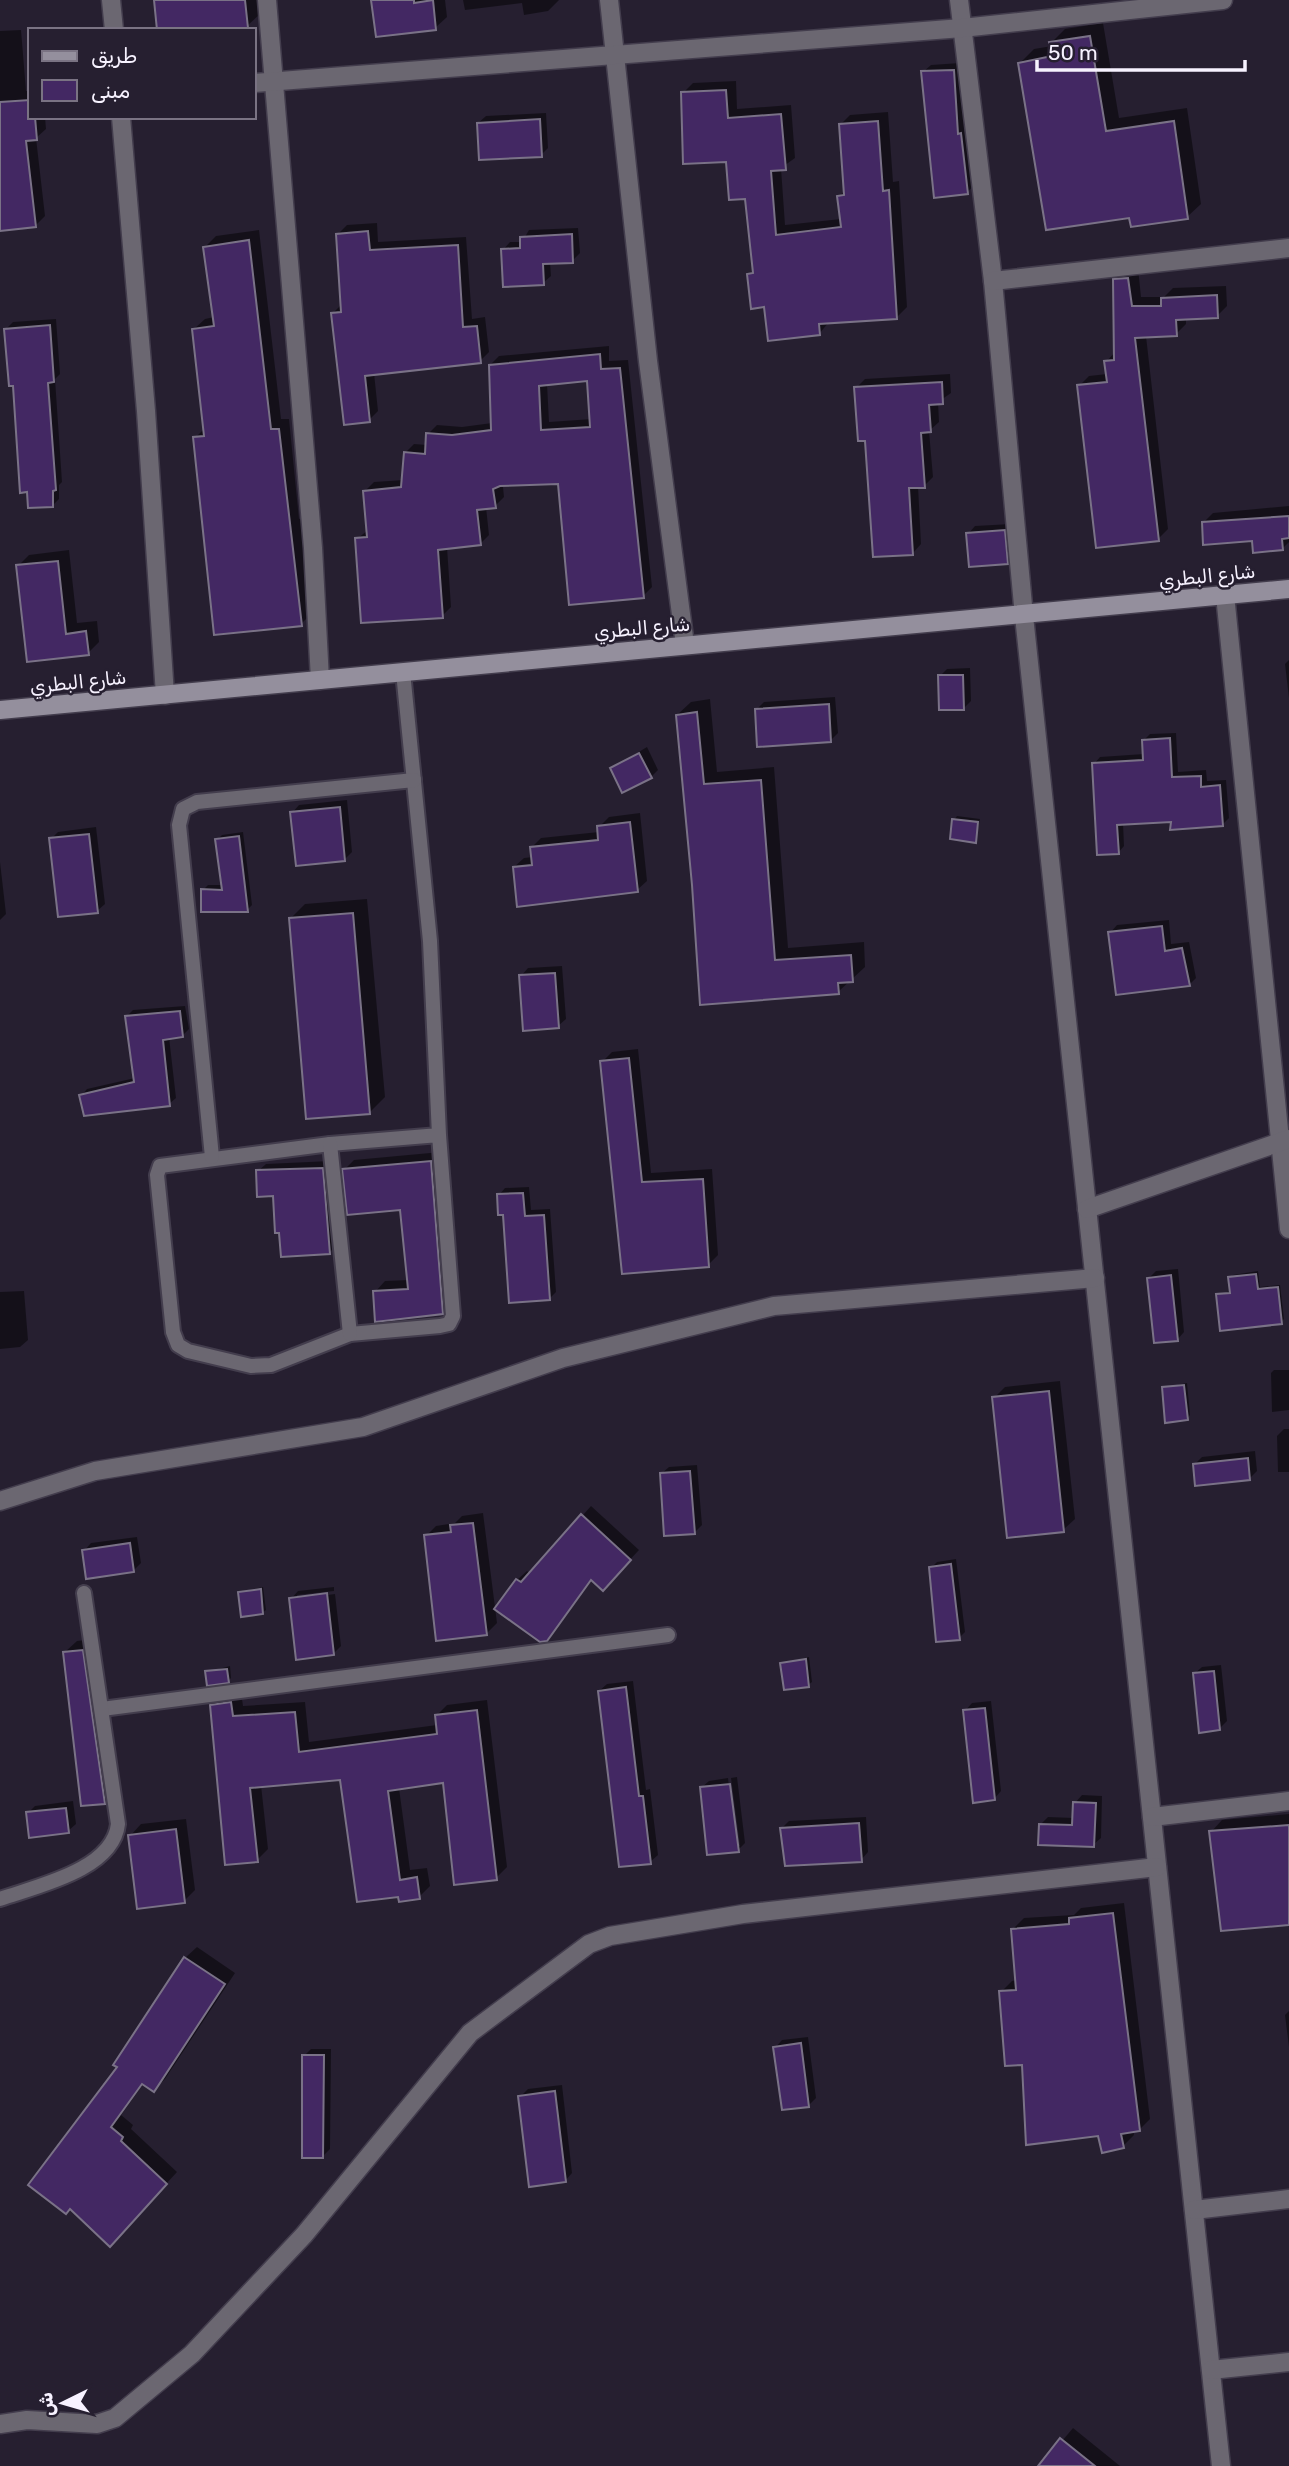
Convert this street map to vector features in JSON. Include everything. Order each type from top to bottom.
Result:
[{"type":"main road","name":"شارع البطري","points":[[0,710],[685,645],[1024,616],[1289,589]]},
{"type":"street","points":[[111,0],[114,28]]},
{"type":"street","points":[[267,0],[320,680]]},
{"type":"street","points":[[609,0],[648,361],[685,645]]},
{"type":"street","points":[[959,0],[993,281],[1024,616],[1221,2466]]},
{"type":"street","points":[[256,83],[962,28],[1223,0]]},
{"type":"street","points":[[121,119],[146,411],[165,695]]},
{"type":"street","points":[[993,281],[1289,247]]},
{"type":"street","points":[[1225,595],[1284,1141],[1289,1229]]},
{"type":"street","points":[[1087,1209],[1284,1141]]},
{"type":"street","points":[[0,1501],[95,1471],[363,1427],[564,1358],[774,1306],[1095,1278]]},
{"type":"street","points":[[1152,1817],[1289,1801]]},
{"type":"street","points":[[0,2424],[27,2420],[97,2424],[115,2418],[192,2354],[304,2235],[470,2033],[589,1944],[610,1936],[743,1914],[1157,1867]]},
{"type":"street","points":[[1194,2210],[1289,2199]]},
{"type":"street","points":[[1211,2370],[1289,2362]]},
{"type":"lane","points":[[403,672],[430,941],[439,1135],[453,1316],[449,1324],[440,1326],[350,1334],[271,1365],[251,1366],[188,1351],[178,1345],[173,1332],[157,1175],[160,1166],[212,1157],[439,1135]]},
{"type":"lane","points":[[212,1157],[178,825],[183,809],[197,802],[414,780]]},
{"type":"lane","points":[[330,1144],[350,1334]]},
{"type":"lane","points":[[0,1899],[79,1871],[112,1845],[117,1836],[118,1824],[84,1593]]},
{"type":"lane","points":[[102,1709],[668,1635]]},
{"type":"building","points":[[154,0],[245,0],[248,28],[157,28]]},
{"type":"building","points":[[371,0],[414,0],[414,3],[433,0],[436,30],[376,37]]},
{"type":"building","points":[[1090,36],[1106,131],[1174,121],[1188,219],[1131,227],[1129,218],[1046,230],[1018,63],[1052,56],[1049,42]]},
{"type":"building","points":[[954,70],[958,134],[961,133],[968,194],[934,198],[921,71]]},
{"type":"building","points":[[726,90],[728,118],[781,114],[786,170],[771,171],[776,235],[841,227],[837,196],[844,195],[839,124],[878,121],[883,191],[889,190],[897,319],[819,324],[820,335],[768,341],[764,307],[751,309],[747,274],[753,273],[745,199],[729,200],[726,162],[683,164],[681,92]]},
{"type":"building","points":[[28,100],[28,119],[35,119],[37,140],[26,141],[36,227],[0,231],[0,102]]},
{"type":"building","points":[[540,119],[542,157],[479,160],[477,123]]},
{"type":"building","points":[[368,231],[370,250],[458,245],[463,327],[477,326],[481,363],[365,376],[370,422],[344,425],[331,313],[341,312],[336,234]]},
{"type":"building","points":[[572,234],[573,263],[543,264],[544,285],[503,287],[501,249],[520,248],[520,237]]},
{"type":"building","points":[[249,240],[271,429],[279,429],[302,626],[214,635],[193,437],[204,436],[192,329],[214,326],[203,247]]},
{"type":"building","points":[[1128,278],[1132,306],[1161,306],[1161,298],[1217,295],[1218,318],[1176,320],[1177,336],[1135,338],[1159,541],[1096,548],[1077,385],[1107,382],[1104,361],[1114,360],[1113,279]]},
{"type":"building","points":[[50,325],[54,382],[48,383],[56,490],[53,491],[53,507],[28,508],[27,492],[20,493],[13,386],[9,386],[4,329]]},
{"type":"building","points":[[600,354],[601,369],[620,368],[644,598],[569,605],[558,484],[500,486],[493,489],[496,508],[477,510],[481,545],[438,550],[443,618],[361,623],[355,538],[367,537],[363,491],[401,487],[404,452],[425,454],[426,433],[452,435],[491,430],[489,365]],"holes":[[[587,381],[590,427],[541,430],[539,386]]]},
{"type":"building","points":[[942,382],[943,404],[929,405],[931,432],[921,433],[925,488],[909,488],[913,555],[873,557],[865,441],[858,441],[854,387]]},
{"type":"building","points":[[1289,516],[1289,538],[1282,539],[1283,550],[1253,553],[1252,541],[1203,545],[1202,522]]},
{"type":"building","points":[[1005,530],[1008,564],[969,567],[966,533]]},
{"type":"building","points":[[58,561],[66,634],[86,631],[89,655],[27,662],[16,565]]},
{"type":"building","points":[[938,675],[963,675],[964,710],[939,710]]},
{"type":"building","points":[[829,704],[831,742],[757,747],[755,709]]},
{"type":"building","points":[[697,712],[704,784],[761,780],[775,960],[851,955],[853,982],[838,983],[839,994],[700,1005],[676,715]]},
{"type":"building","points":[[1170,738],[1172,777],[1201,776],[1201,787],[1220,785],[1223,826],[1170,830],[1171,822],[1117,825],[1119,854],[1097,855],[1092,763],[1143,760],[1142,740]]},
{"type":"building","points":[[639,753],[652,778],[622,793],[610,768]]},
{"type":"building","points":[[340,807],[345,861],[296,866],[290,812]]},
{"type":"building","points":[[952,819],[978,822],[976,843],[950,839]]},
{"type":"building","points":[[630,822],[638,892],[517,907],[513,867],[532,865],[530,847],[598,840],[597,826]]},
{"type":"building","points":[[89,834],[98,913],[58,917],[49,838]]},
{"type":"building","points":[[239,836],[248,912],[201,912],[201,889],[222,890],[215,839]]},
{"type":"building","points":[[353,913],[370,1114],[306,1119],[289,918]]},
{"type":"building","points":[[1162,926],[1165,951],[1182,948],[1190,986],[1116,995],[1108,932]]},
{"type":"building","points":[[555,973],[559,1028],[523,1031],[519,975]]},
{"type":"building","points":[[180,1011],[183,1037],[163,1040],[170,1106],[84,1116],[79,1095],[134,1082],[125,1016]]},
{"type":"building","points":[[629,1058],[642,1182],[703,1179],[709,1267],[622,1274],[600,1061]]},
{"type":"building","points":[[431,1161],[443,1314],[375,1322],[373,1291],[408,1289],[400,1210],[347,1215],[342,1169]]},
{"type":"building","points":[[323,1168],[330,1254],[281,1257],[279,1233],[275,1233],[273,1196],[257,1197],[256,1170]]},
{"type":"building","points":[[523,1193],[525,1216],[544,1215],[550,1300],[509,1303],[503,1215],[498,1215],[497,1194]]},
{"type":"building","points":[[1256,1274],[1258,1289],[1278,1287],[1282,1324],[1220,1331],[1216,1294],[1230,1293],[1228,1277]]},
{"type":"building","points":[[1171,1275],[1178,1341],[1154,1343],[1147,1278]]},
{"type":"building","points":[[1184,1385],[1188,1420],[1165,1423],[1162,1387]]},
{"type":"building","points":[[1049,1391],[1064,1532],[1007,1538],[992,1397]]},
{"type":"building","points":[[1248,1458],[1250,1480],[1195,1486],[1193,1464]]},
{"type":"building","points":[[690,1471],[695,1534],[664,1536],[660,1473]]},
{"type":"building","points":[[581,1514],[631,1560],[603,1591],[591,1580],[547,1641],[540,1642],[494,1609],[516,1579],[521,1582]]},
{"type":"building","points":[[473,1523],[487,1635],[436,1641],[424,1535],[451,1532],[450,1525]]},
{"type":"building","points":[[130,1543],[134,1572],[86,1579],[82,1550]]},
{"type":"building","points":[[951,1564],[960,1640],[936,1642],[929,1567]]},
{"type":"building","points":[[261,1589],[263,1614],[241,1617],[238,1592]]},
{"type":"building","points":[[327,1593],[334,1655],[296,1660],[289,1598]]},
{"type":"building","points":[[83,1650],[105,1804],[81,1806],[63,1652]]},
{"type":"building","points":[[806,1659],[809,1687],[784,1690],[780,1663]]},
{"type":"building","points":[[227,1669],[229,1683],[207,1686],[205,1671]]},
{"type":"building","points":[[1214,1671],[1220,1730],[1199,1733],[1193,1673]]},
{"type":"building","points":[[626,1687],[639,1796],[643,1796],[651,1864],[619,1867],[598,1691]]},
{"type":"building","points":[[231,1702],[233,1716],[295,1712],[299,1752],[437,1734],[435,1715],[477,1710],[497,1880],[454,1885],[443,1783],[388,1791],[400,1880],[417,1877],[420,1899],[399,1902],[398,1897],[357,1902],[340,1780],[250,1788],[258,1862],[225,1865],[210,1705]]},
{"type":"building","points":[[985,1708],[995,1800],[973,1803],[963,1710]]},
{"type":"building","points":[[730,1784],[739,1852],[707,1855],[700,1787]]},
{"type":"building","points":[[1073,1802],[1096,1803],[1094,1847],[1038,1845],[1039,1824],[1072,1825]]},
{"type":"building","points":[[66,1808],[69,1833],[29,1838],[26,1812]]},
{"type":"building","points":[[859,1823],[862,1862],[785,1866],[780,1828]]},
{"type":"building","points":[[1289,1825],[1289,1925],[1221,1931],[1209,1831]]},
{"type":"building","points":[[176,1829],[185,1903],[137,1909],[128,1835]]},
{"type":"building","points":[[1113,1913],[1140,2131],[1121,2134],[1124,2148],[1102,2153],[1098,2136],[1026,2145],[1022,2065],[1005,2066],[999,1991],[1016,1990],[1011,1929],[1069,1924],[1069,1918]]},
{"type":"building","points":[[184,1957],[225,1984],[154,2092],[142,2084],[111,2127],[123,2137],[121,2141],[167,2184],[110,2247],[70,2209],[66,2214],[28,2185],[117,2067],[113,2065]]},
{"type":"building","points":[[801,2043],[809,2107],[782,2110],[773,2047]]},
{"type":"building","points":[[302,2055],[324,2055],[323,2158],[302,2158]]},
{"type":"building","points":[[555,2091],[566,2182],[529,2187],[518,2096]]},
{"type":"building","points":[[1060,2438],[1095,2466],[1038,2466]]}]
